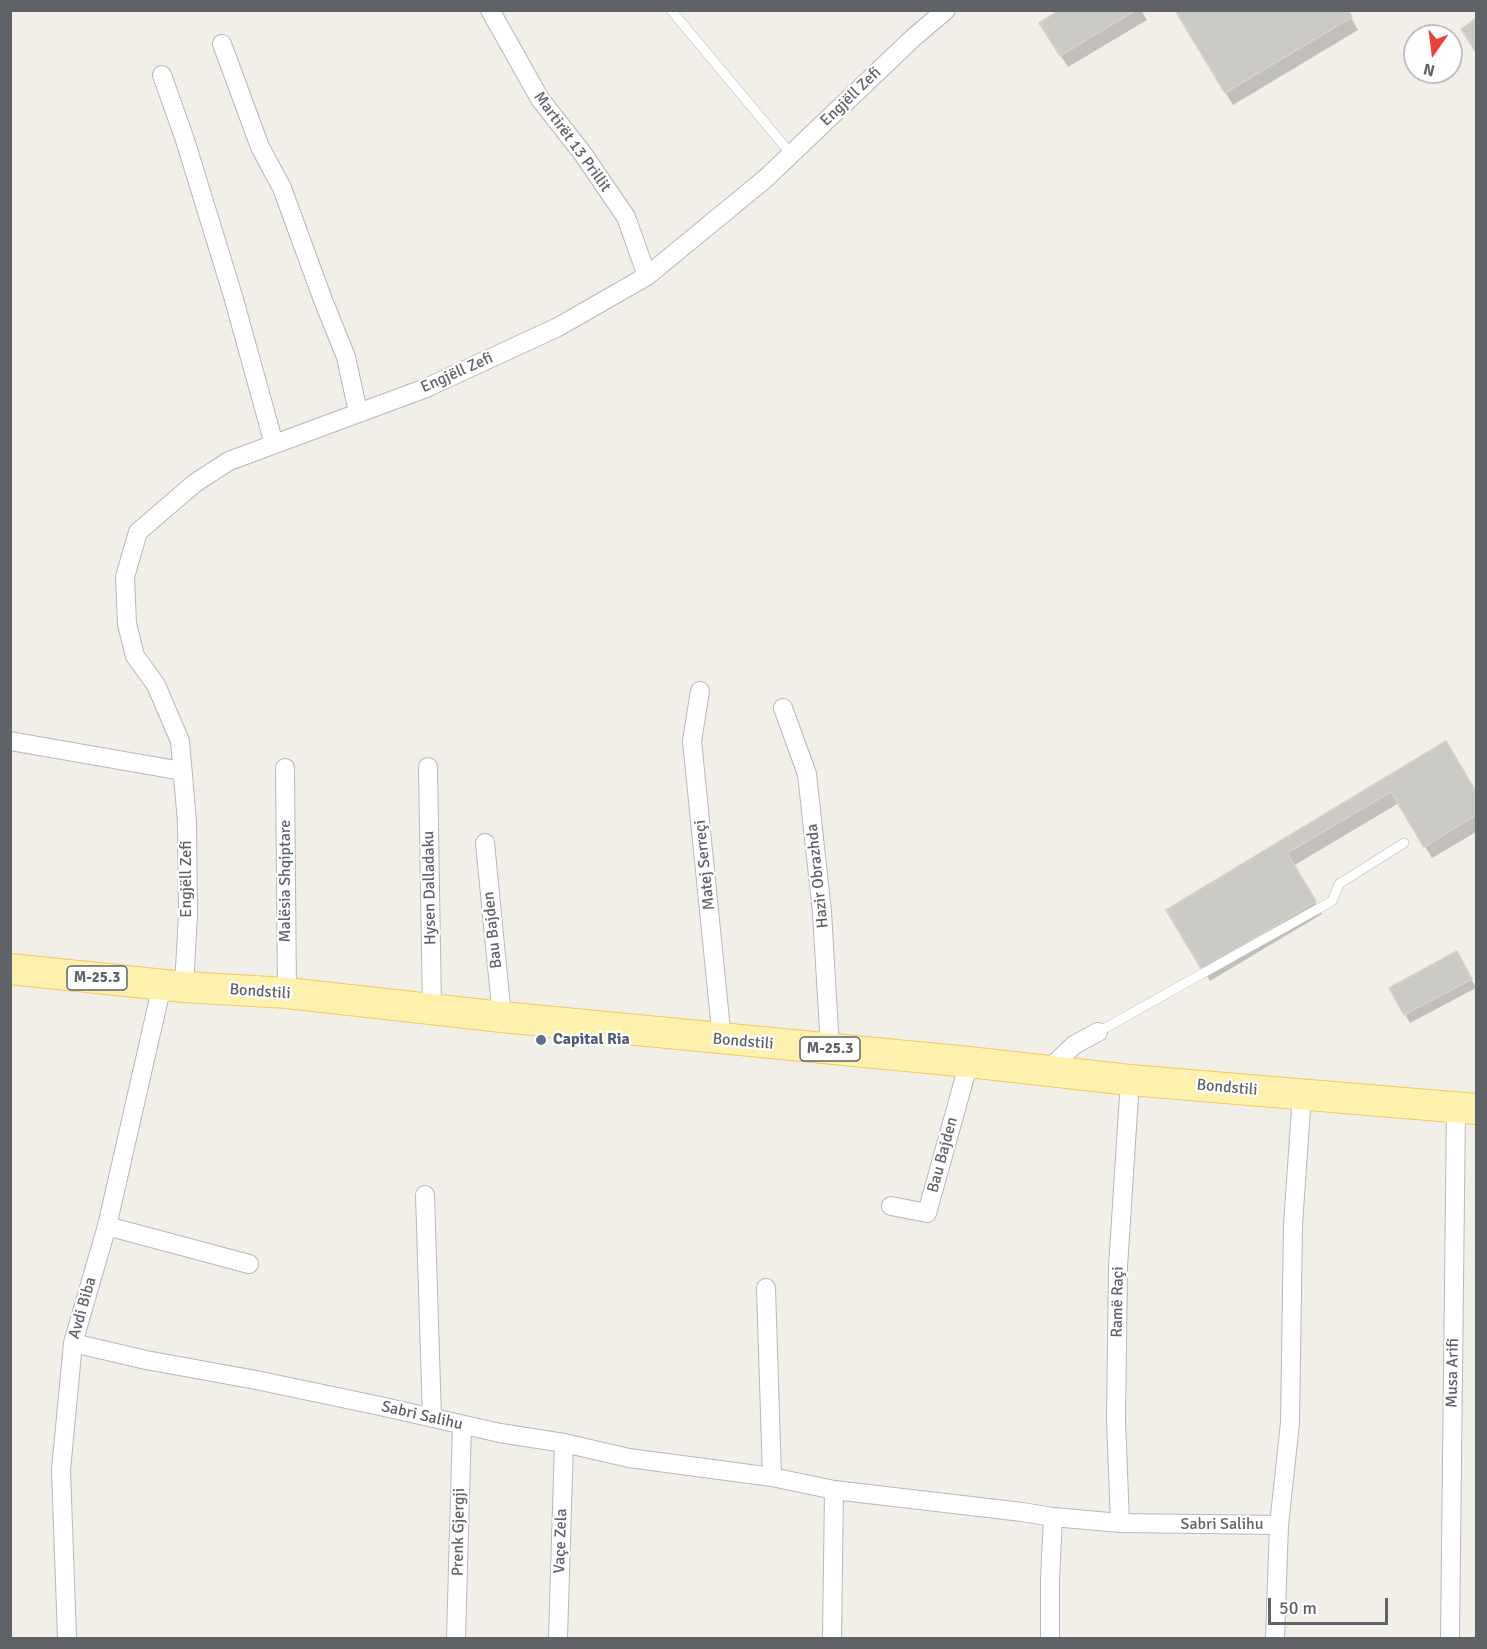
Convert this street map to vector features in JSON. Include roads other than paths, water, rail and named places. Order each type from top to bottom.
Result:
[{"type":"main road","name":"Bondstili","points":[[10,969],[173,986],[287,993],[722,1040],[969,1062],[1046,1072],[1466,1108]]},
{"type":"street","name":"Martirët 13 Prillit","points":[[490,10],[540,99],[626,217],[647,276]]},
{"type":"street","name":"Engjëll Zefi","points":[[173,986],[188,915],[187,822],[180,741],[156,685],[135,656],[127,624],[125,577],[138,532],[158,512],[195,483],[229,461],[426,388],[558,327],[647,276],[765,179],[913,38],[946,10]]},
{"type":"street","points":[[222,44],[260,147],[282,188],[346,357],[358,412]]},
{"type":"street","points":[[162,75],[230,285],[274,444]]},
{"type":"street","name":"Matej Serreçi","points":[[700,691],[692,741],[722,1040]]},
{"type":"street","name":"Hazir Obrazhda","points":[[783,708],[807,774],[822,912],[830,1049]]},
{"type":"street","points":[[10,741],[182,771]]},
{"type":"street","name":"Hysen Dalladaku","points":[[428,767],[432,1009]]},
{"type":"street","name":"Malësia Shqiptare","points":[[285,768],[287,993]]},
{"type":"street","name":"Bau Bajden","points":[[485,843],[502,1017]]},
{"type":"street","name":"Avdi Biba","points":[[67,1638],[61,1470],[73,1343],[173,986]]},
{"type":"street","points":[[1046,1072],[1074,1045],[1098,1032]]},
{"type":"street","name":"Bau Bajden","points":[[891,1206],[927,1213],[969,1062]]},
{"type":"street","name":"Ramë Raçi","points":[[1120,1523],[1116,1420],[1118,1267],[1130,1080]]},
{"type":"street","name":"Sabri Salihu","points":[[73,1343],[146,1360],[256,1380],[500,1433],[564,1443],[629,1458],[772,1477],[834,1490],[1120,1523],[1279,1525],[1290,1423],[1293,1225],[1302,1094]]},
{"type":"street","name":"Musa Arifi","points":[[1450,1638],[1466,1108]]},
{"type":"street","points":[[425,1195],[432,1418]]},
{"type":"street","points":[[107,1226],[249,1264]]},
{"type":"street","points":[[766,1288],[772,1477]]},
{"type":"street","name":"Prenk Gjergji","points":[[456,1638],[462,1425]]},
{"type":"street","name":"Vaçe Zela","points":[[558,1638],[564,1443]]},
{"type":"street","points":[[832,1638],[834,1490]]},
{"type":"street","points":[[1050,1638],[1053,1517]]},
{"type":"street","points":[[1275,1638],[1279,1525]]},
{"type":"lane","points":[[671,10],[791,154]]},
{"type":"lane","points":[[1098,1032],[1332,901],[1339,884],[1404,843]]},
{"type":"place","name":"Capital Ria","points":[[541,1040]]}]
